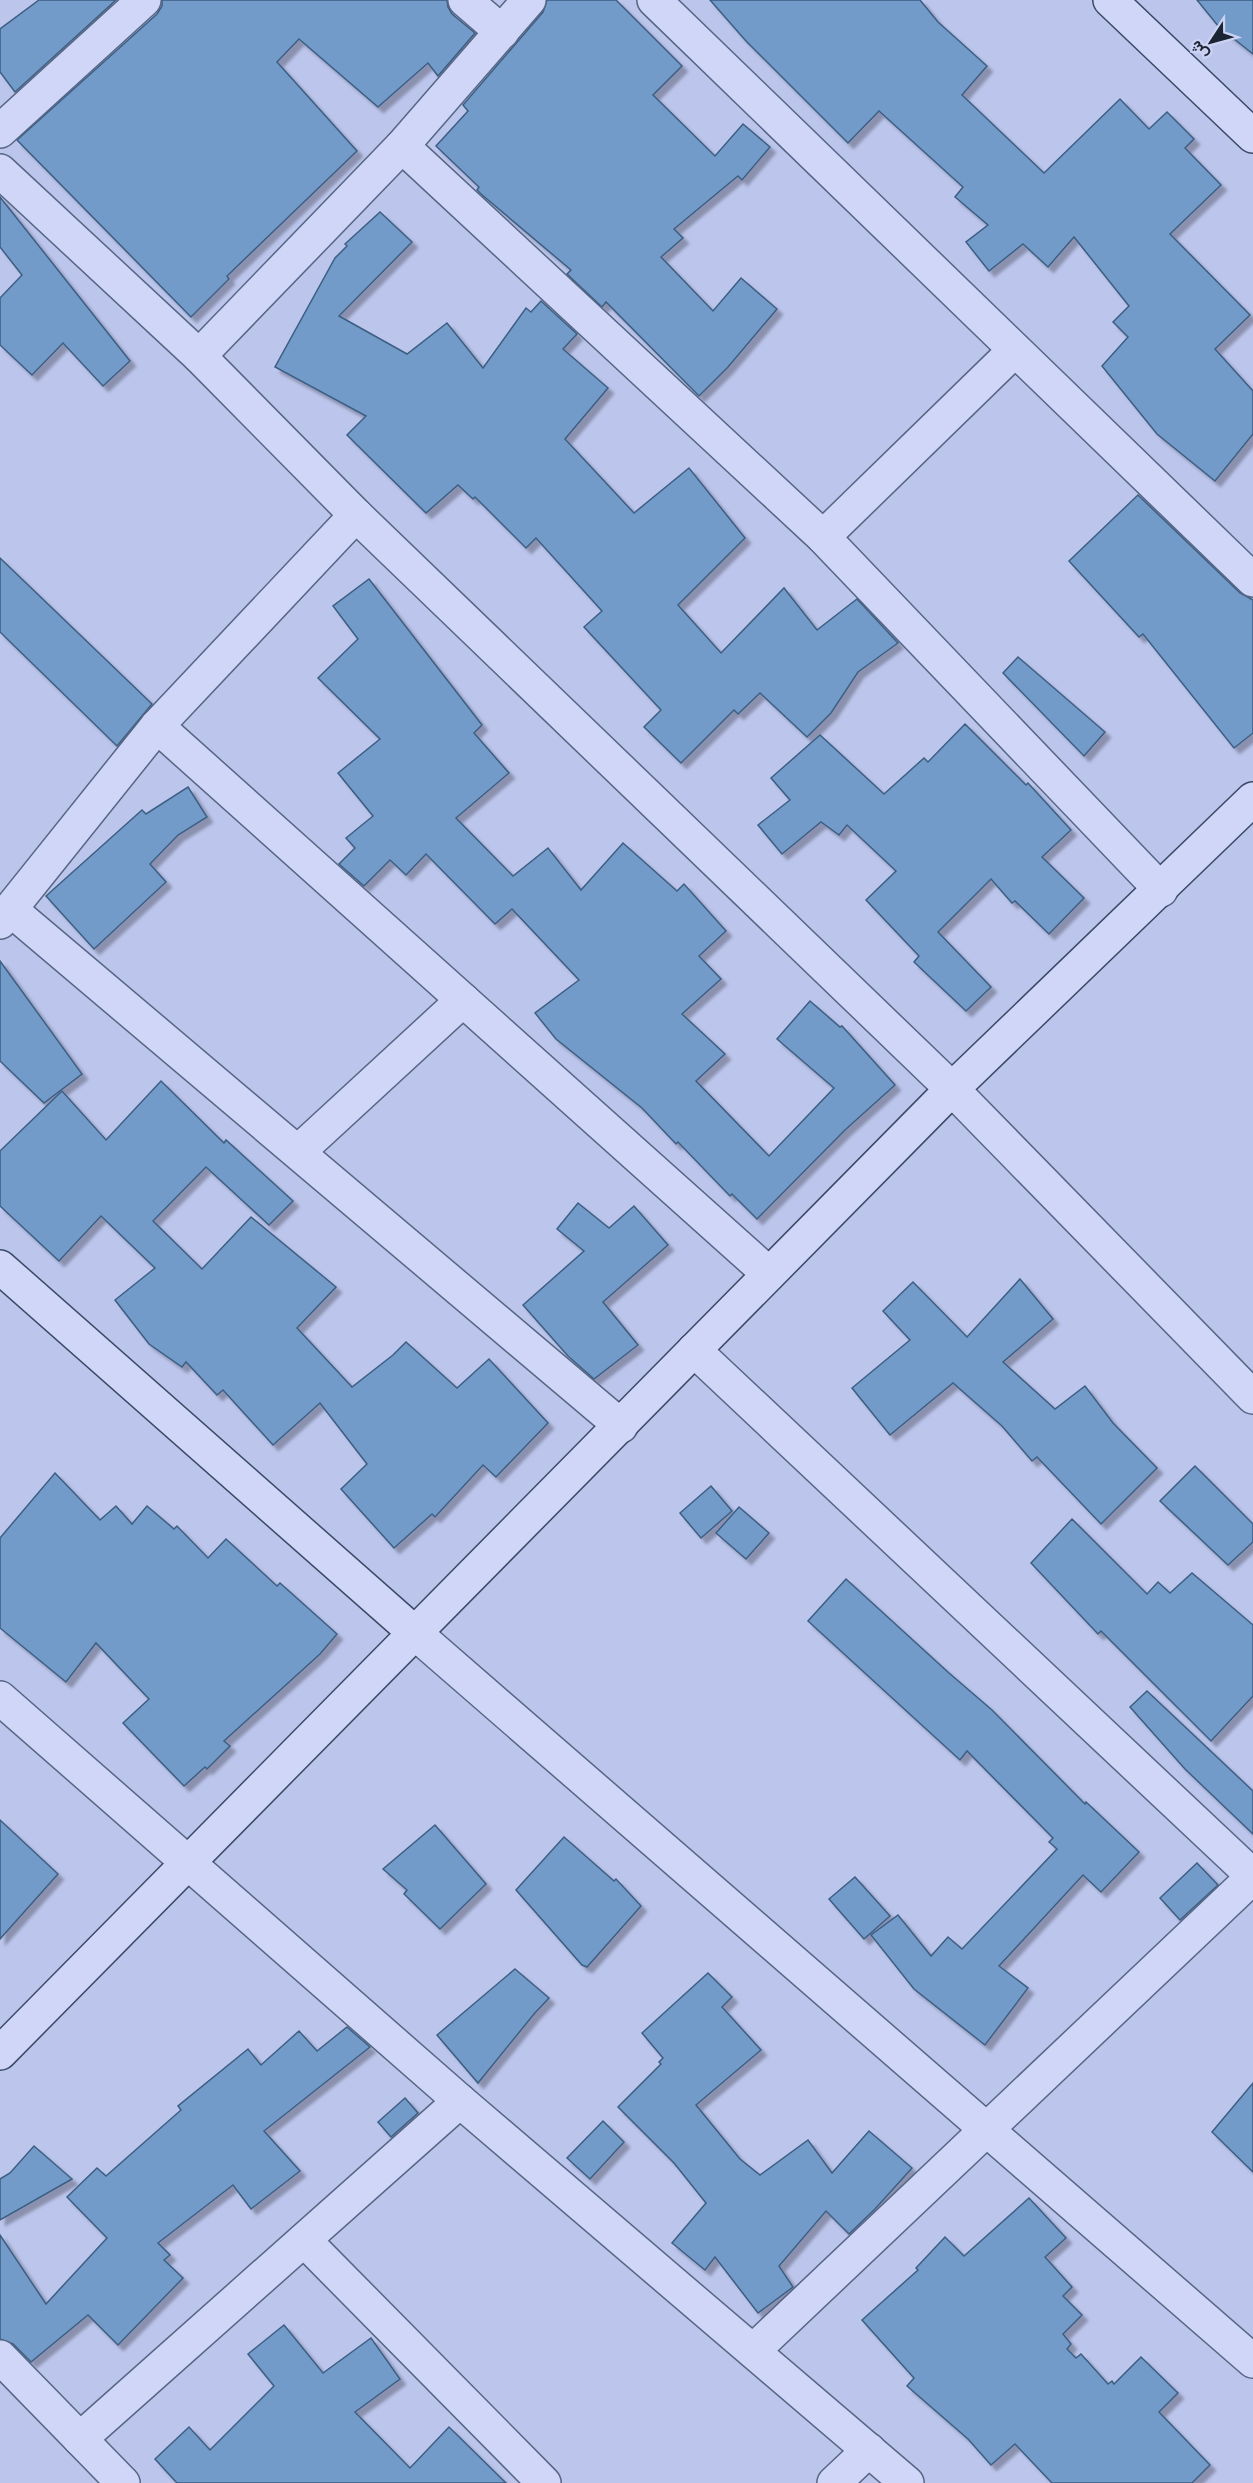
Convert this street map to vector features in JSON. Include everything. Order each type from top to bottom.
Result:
[{"type":"street","points":[[0,131],[144,0]]},
{"type":"street","points":[[465,0],[502,32]]},
{"type":"street","points":[[200,356],[402,146],[529,0]]},
{"type":"street","points":[[654,0],[1253,580]]},
{"type":"street","points":[[1110,0],[1253,136]]},
{"type":"street","points":[[402,146],[824,537],[1161,890]]},
{"type":"street","points":[[0,171],[200,356],[356,515],[952,1089],[1253,1397]]},
{"type":"street","points":[[824,537],[1014,350]]},
{"type":"street","points":[[356,515],[157,726],[6,916],[297,1152],[621,1426]]},
{"type":"street","points":[[157,726],[769,1274]]},
{"type":"street","points":[[0,2053],[952,1089],[1253,799]]},
{"type":"street","points":[[297,1152],[463,1000]]},
{"type":"street","points":[[0,1267],[415,1633],[1253,2361]]},
{"type":"street","points":[[694,1350],[1253,1877],[753,2351]]},
{"type":"street","points":[[0,1698],[460,2101],[907,2483]]},
{"type":"street","points":[[80,2439],[460,2101]]},
{"type":"street","points":[[304,2240],[544,2483]]},
{"type":"street","points":[[0,2356],[123,2483]]},
{"type":"street","points":[[834,2483],[869,2450]]},
{"type":"building","points":[[39,0],[116,0],[15,92],[0,72],[0,29]]},
{"type":"building","points":[[162,0],[447,0],[452,14],[475,33],[438,76],[428,63],[378,107],[299,39],[277,62],[357,151],[227,276],[229,279],[191,317],[17,140],[157,14],[162,6]]},
{"type":"building","points":[[547,0],[616,0],[682,66],[653,95],[715,156],[743,124],[770,147],[742,180],[738,176],[674,229],[683,238],[661,257],[713,311],[741,278],[777,309],[728,367],[699,396],[606,302],[602,307],[567,274],[571,270],[481,194],[477,190],[479,187],[436,146],[468,111],[463,105],[543,12]]},
{"type":"building","points":[[710,0],[920,0],[938,22],[987,66],[962,95],[1044,173],[1120,99],[1149,129],[1167,112],[1194,139],[1185,148],[1221,185],[1170,234],[1250,315],[1215,349],[1253,391],[1253,434],[1215,481],[1157,434],[1102,366],[1128,337],[1113,322],[1129,306],[1074,237],[1048,267],[1023,244],[989,271],[966,242],[988,225],[955,197],[963,187],[879,111],[848,143],[746,41]]},
{"type":"building","points":[[1197,0],[1253,0],[1253,54],[1219,27]]},
{"type":"building","points":[[0,197],[130,361],[103,386],[63,343],[32,375],[0,345],[0,298],[22,275],[0,247]]},
{"type":"building","points":[[380,212],[412,242],[339,316],[407,354],[447,323],[483,368],[526,308],[531,312],[541,301],[577,334],[563,349],[608,388],[565,439],[634,513],[689,468],[745,538],[678,605],[721,653],[784,588],[817,630],[857,599],[898,643],[858,672],[831,713],[807,737],[760,693],[738,714],[734,710],[681,763],[644,727],[661,710],[584,627],[602,611],[536,538],[526,548],[475,497],[473,499],[458,485],[426,513],[347,435],[366,416],[275,367],[335,258],[347,246],[345,244]]},
{"type":"building","points":[[1138,495],[1240,593],[1253,600],[1253,733],[1234,748],[1143,634],[1139,637],[1069,561]]},
{"type":"building","points":[[0,558],[152,704],[117,746],[0,632]]},
{"type":"building","points":[[369,579],[482,725],[474,733],[509,773],[456,818],[513,876],[548,848],[581,890],[623,843],[677,891],[684,884],[726,931],[699,956],[721,979],[682,1014],[725,1054],[696,1081],[769,1156],[834,1088],[777,1039],[810,1001],[840,1027],[842,1026],[895,1085],[845,1130],[757,1219],[732,1194],[730,1196],[678,1142],[676,1144],[642,1108],[556,1039],[535,1013],[579,980],[512,909],[495,924],[426,854],[406,875],[390,860],[364,886],[339,864],[355,848],[346,838],[373,816],[338,773],[380,739],[318,678],[358,639],[333,606]]},
{"type":"building","points":[[1018,657],[1105,732],[1084,756],[1003,673]]},
{"type":"building","points":[[965,724],[1026,785],[1028,783],[1071,830],[1042,857],[1084,898],[1049,934],[1015,901],[1012,903],[991,879],[938,932],[991,987],[966,1011],[914,962],[919,956],[866,900],[896,871],[847,825],[839,835],[821,822],[782,854],[758,825],[790,800],[771,778],[820,735],[884,794],[924,758],[928,762]]},
{"type":"building","points":[[188,787],[207,817],[178,835],[150,864],[166,882],[94,949],[46,896],[142,810],[146,814]]},
{"type":"building","points":[[0,961],[82,1074],[44,1103],[0,1061]]},
{"type":"building","points":[[161,1081],[224,1143],[226,1140],[293,1201],[269,1225],[206,1167],[153,1221],[202,1269],[251,1217],[336,1287],[297,1328],[352,1387],[406,1342],[457,1388],[489,1359],[548,1423],[496,1477],[483,1465],[435,1517],[432,1514],[394,1548],[341,1489],[367,1464],[320,1403],[273,1445],[223,1390],[217,1395],[186,1362],[182,1367],[149,1344],[115,1300],[155,1268],[101,1216],[59,1261],[0,1206],[0,1151],[62,1091],[106,1140]]},
{"type":"building","points":[[578,1203],[609,1228],[634,1206],[668,1245],[603,1302],[638,1345],[594,1379],[568,1356],[523,1305],[584,1251],[557,1229]]},
{"type":"building","points":[[1020,1279],[1053,1319],[1003,1362],[1055,1409],[1085,1386],[1113,1423],[1157,1468],[1101,1524],[1037,1457],[1032,1461],[1002,1426],[953,1383],[890,1435],[852,1388],[910,1340],[883,1311],[913,1282],[967,1337]]},
{"type":"building","points":[[1195,1466],[1253,1524],[1253,1542],[1228,1565],[1160,1501]]},
{"type":"building","points":[[55,1473],[100,1520],[116,1506],[132,1524],[147,1506],[174,1529],[177,1526],[208,1558],[226,1539],[277,1586],[280,1583],[337,1634],[320,1654],[224,1741],[230,1746],[207,1769],[205,1767],[184,1786],[123,1723],[149,1699],[96,1643],[66,1682],[0,1628],[0,1538]]},
{"type":"building","points":[[711,1486],[732,1511],[701,1538],[680,1513]]},
{"type":"building","points":[[739,1507],[769,1533],[746,1559],[716,1533]]},
{"type":"building","points":[[1072,1519],[1147,1594],[1158,1582],[1170,1593],[1192,1573],[1253,1625],[1253,1696],[1211,1741],[1101,1631],[1098,1634],[1031,1563]]},
{"type":"building","points":[[846,1579],[992,1710],[1085,1804],[1086,1802],[1139,1852],[1101,1892],[1083,1875],[999,1966],[1028,1988],[985,2045],[914,1989],[871,1935],[898,1915],[931,1956],[948,1937],[962,1949],[1057,1849],[1049,1842],[1053,1838],[967,1751],[960,1760],[808,1621]]},
{"type":"building","points":[[1147,1691],[1253,1791],[1253,1834],[1185,1769],[1130,1707]]},
{"type":"building","points":[[0,1820],[58,1874],[0,1939]]},
{"type":"building","points":[[435,1825],[486,1884],[440,1929],[404,1894],[407,1890],[383,1869]]},
{"type":"building","points":[[564,1837],[614,1881],[616,1879],[641,1906],[587,1967],[582,1965],[516,1890]]},
{"type":"building","points":[[1197,1863],[1218,1885],[1180,1920],[1160,1898]]},
{"type":"building","points":[[855,1877],[890,1916],[864,1939],[829,1899]]},
{"type":"building","points":[[515,1969],[549,1998],[478,2083],[437,2035]]},
{"type":"building","points":[[708,1973],[732,1997],[722,2007],[761,2050],[696,2105],[740,2159],[760,2175],[808,2140],[832,2173],[869,2131],[912,2168],[849,2234],[826,2211],[779,2266],[793,2287],[758,2313],[715,2257],[705,2270],[672,2243],[706,2203],[674,2163],[618,2107],[661,2064],[659,2062],[663,2058],[642,2033]]},
{"type":"building","points":[[347,2027],[370,2047],[264,2131],[300,2171],[251,2209],[233,2185],[158,2243],[170,2255],[164,2260],[183,2278],[118,2345],[88,2315],[31,2362],[13,2344],[0,2339],[0,2235],[46,2304],[107,2238],[67,2197],[97,2168],[106,2176],[181,2110],[178,2106],[248,2049],[261,2065],[299,2031],[317,2051]]},
{"type":"building","points":[[1253,2083],[1253,2172],[1212,2132]]},
{"type":"building","points":[[405,2098],[418,2113],[391,2137],[378,2122]]},
{"type":"building","points":[[603,2121],[624,2142],[590,2179],[567,2158]]},
{"type":"building","points":[[34,2146],[72,2179],[0,2220],[0,2179],[10,2173]]},
{"type":"building","points":[[1029,2198],[1066,2238],[1045,2257],[1072,2287],[1063,2296],[1082,2315],[1063,2334],[1071,2344],[1067,2349],[1076,2358],[1081,2354],[1108,2384],[1112,2381],[1114,2384],[1141,2357],[1178,2393],[1159,2412],[1210,2465],[1192,2483],[1052,2483],[1015,2444],[991,2465],[968,2439],[907,2386],[914,2378],[862,2320],[918,2270],[916,2268],[945,2237],[964,2256]]},
{"type":"building","points":[[284,2325],[323,2373],[371,2338],[400,2379],[355,2412],[410,2468],[449,2427],[506,2483],[177,2483],[155,2459],[189,2427],[210,2450],[274,2386],[248,2354]]}]
